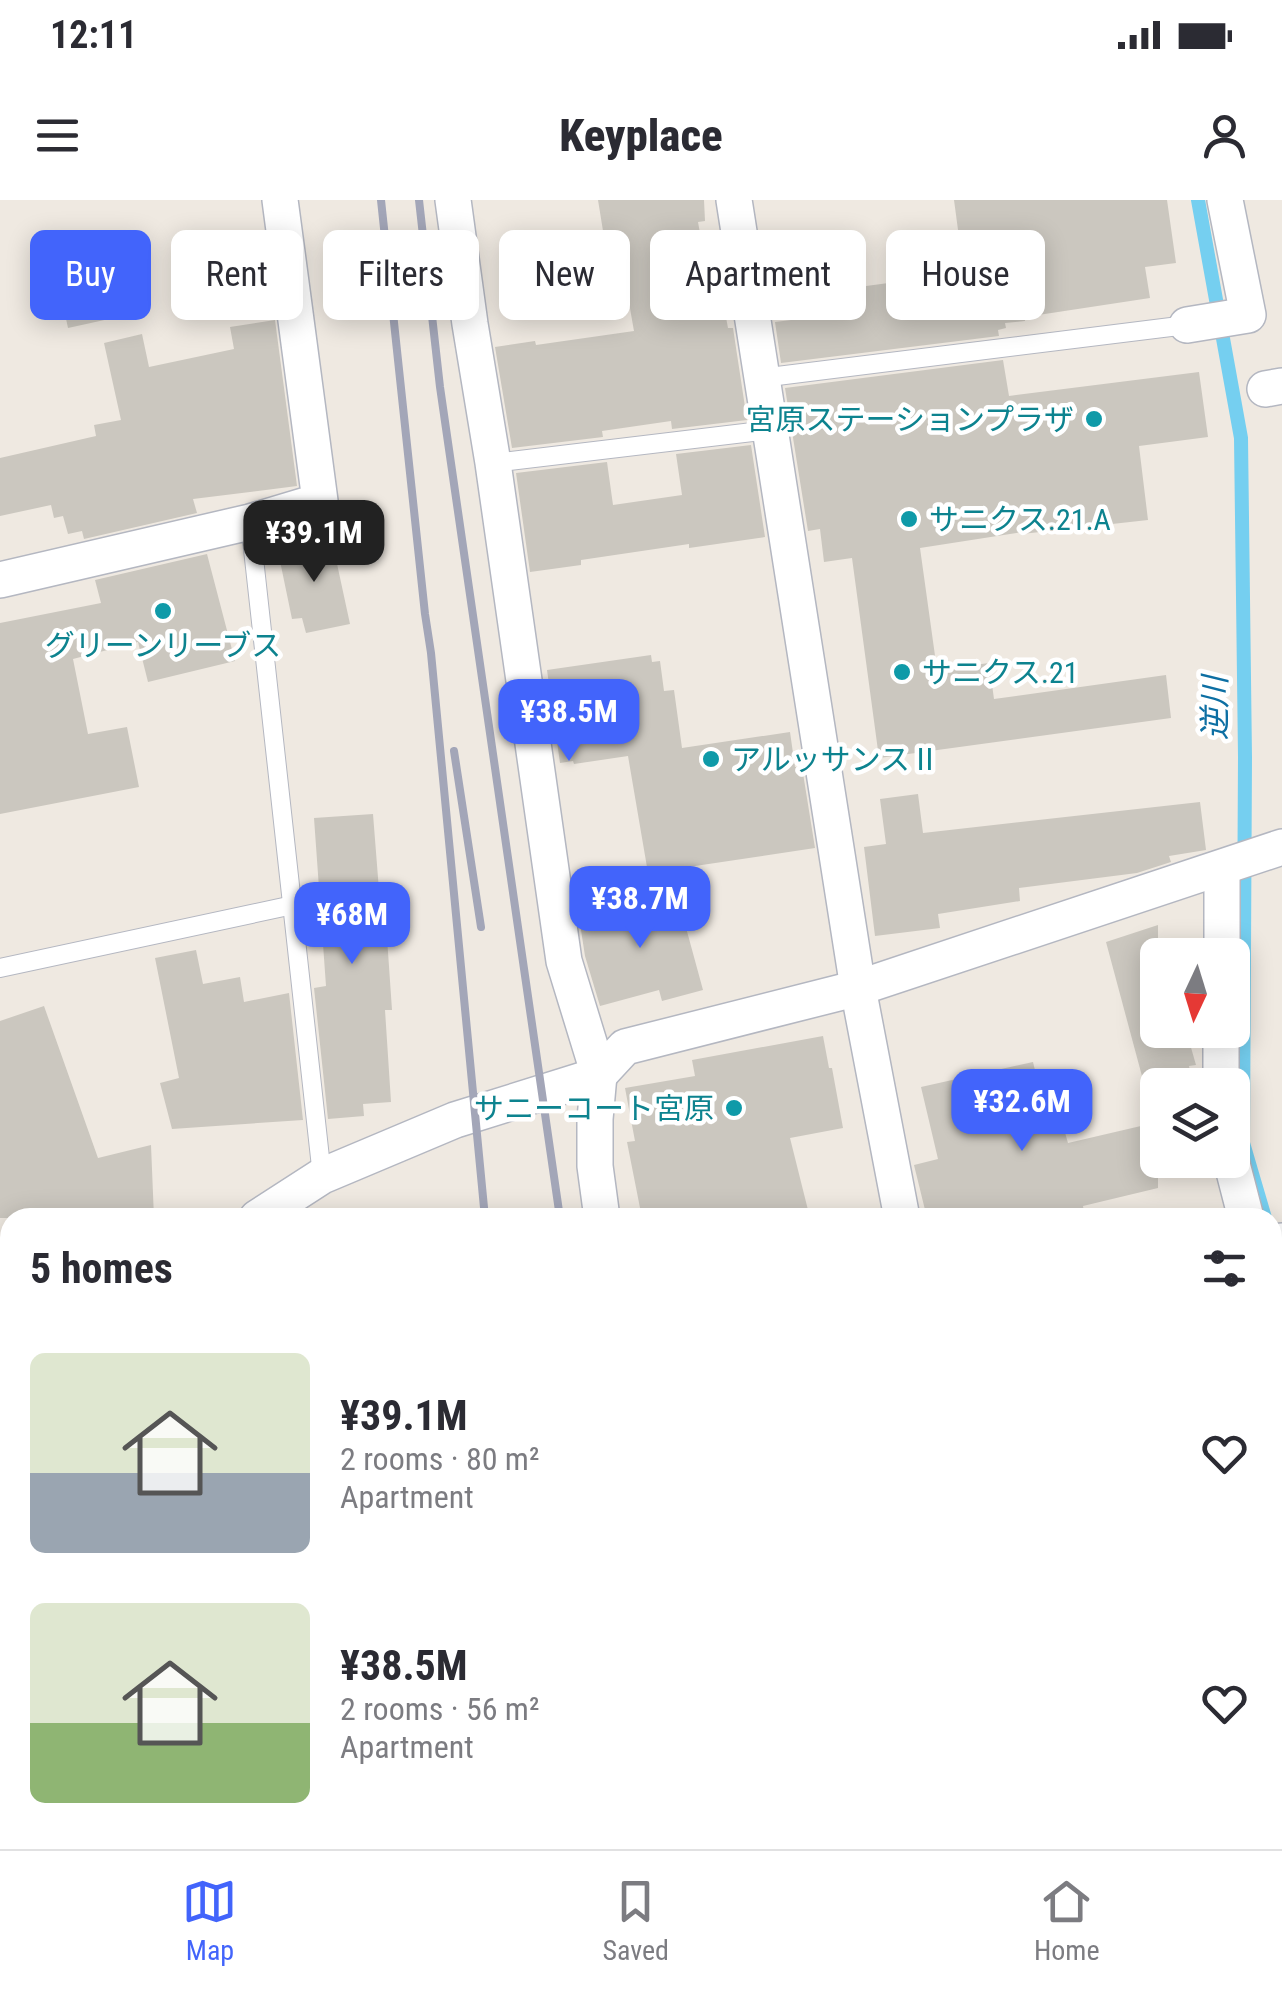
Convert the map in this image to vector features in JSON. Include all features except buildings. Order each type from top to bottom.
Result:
[{"type":"street","points":[[0,580],[250,522],[320,500],[280,200]]},
{"type":"street","points":[[453,200],[564,961],[599,1075],[595,1119],[601,1208]]},
{"type":"street","points":[[734,200],[858,988],[900,1208]]},
{"type":"street","points":[[1187,324],[1248,315],[1225,200]]},
{"type":"street","points":[[273,1208],[322,1176],[455,1120],[599,1075],[625,1047],[858,988],[1274,850]]},
{"type":"street","points":[[1222,938],[1224,867]]},
{"type":"street","points":[[316,1208],[322,1176]]},
{"type":"street","points":[[1236,1178],[1243,1208]]},
{"type":"lane","points":[[762,378],[1187,324]]},
{"type":"lane","points":[[494,463],[769,430]]},
{"type":"lane","points":[[250,522],[322,1176]]},
{"type":"lane","points":[[0,968],[293,905]]},
{"type":"waterway","name":"逆川","points":[[1198,200],[1241,438],[1245,757],[1243,1143],[1262,1208]]},
{"type":"railway","points":[[381,200],[431,653],[484,1208]]},
{"type":"railway","points":[[419,200],[440,387],[559,1208]]},
{"type":"railway","points":[[454,751],[481,927]]},
{"type":"place","name":"宮原ステーションプラザ","points":[[1094,419]]},
{"type":"place","name":"サニクス.21.A","points":[[909,519]]},
{"type":"place","name":"グリーンリーブス","points":[[163,611]]},
{"type":"place","name":"サニクス.21","points":[[902,672]]},
{"type":"place","name":"アルッサンスⅡ","points":[[711,759]]},
{"type":"place","name":"サニーコート宮原","points":[[734,1108]]}]
